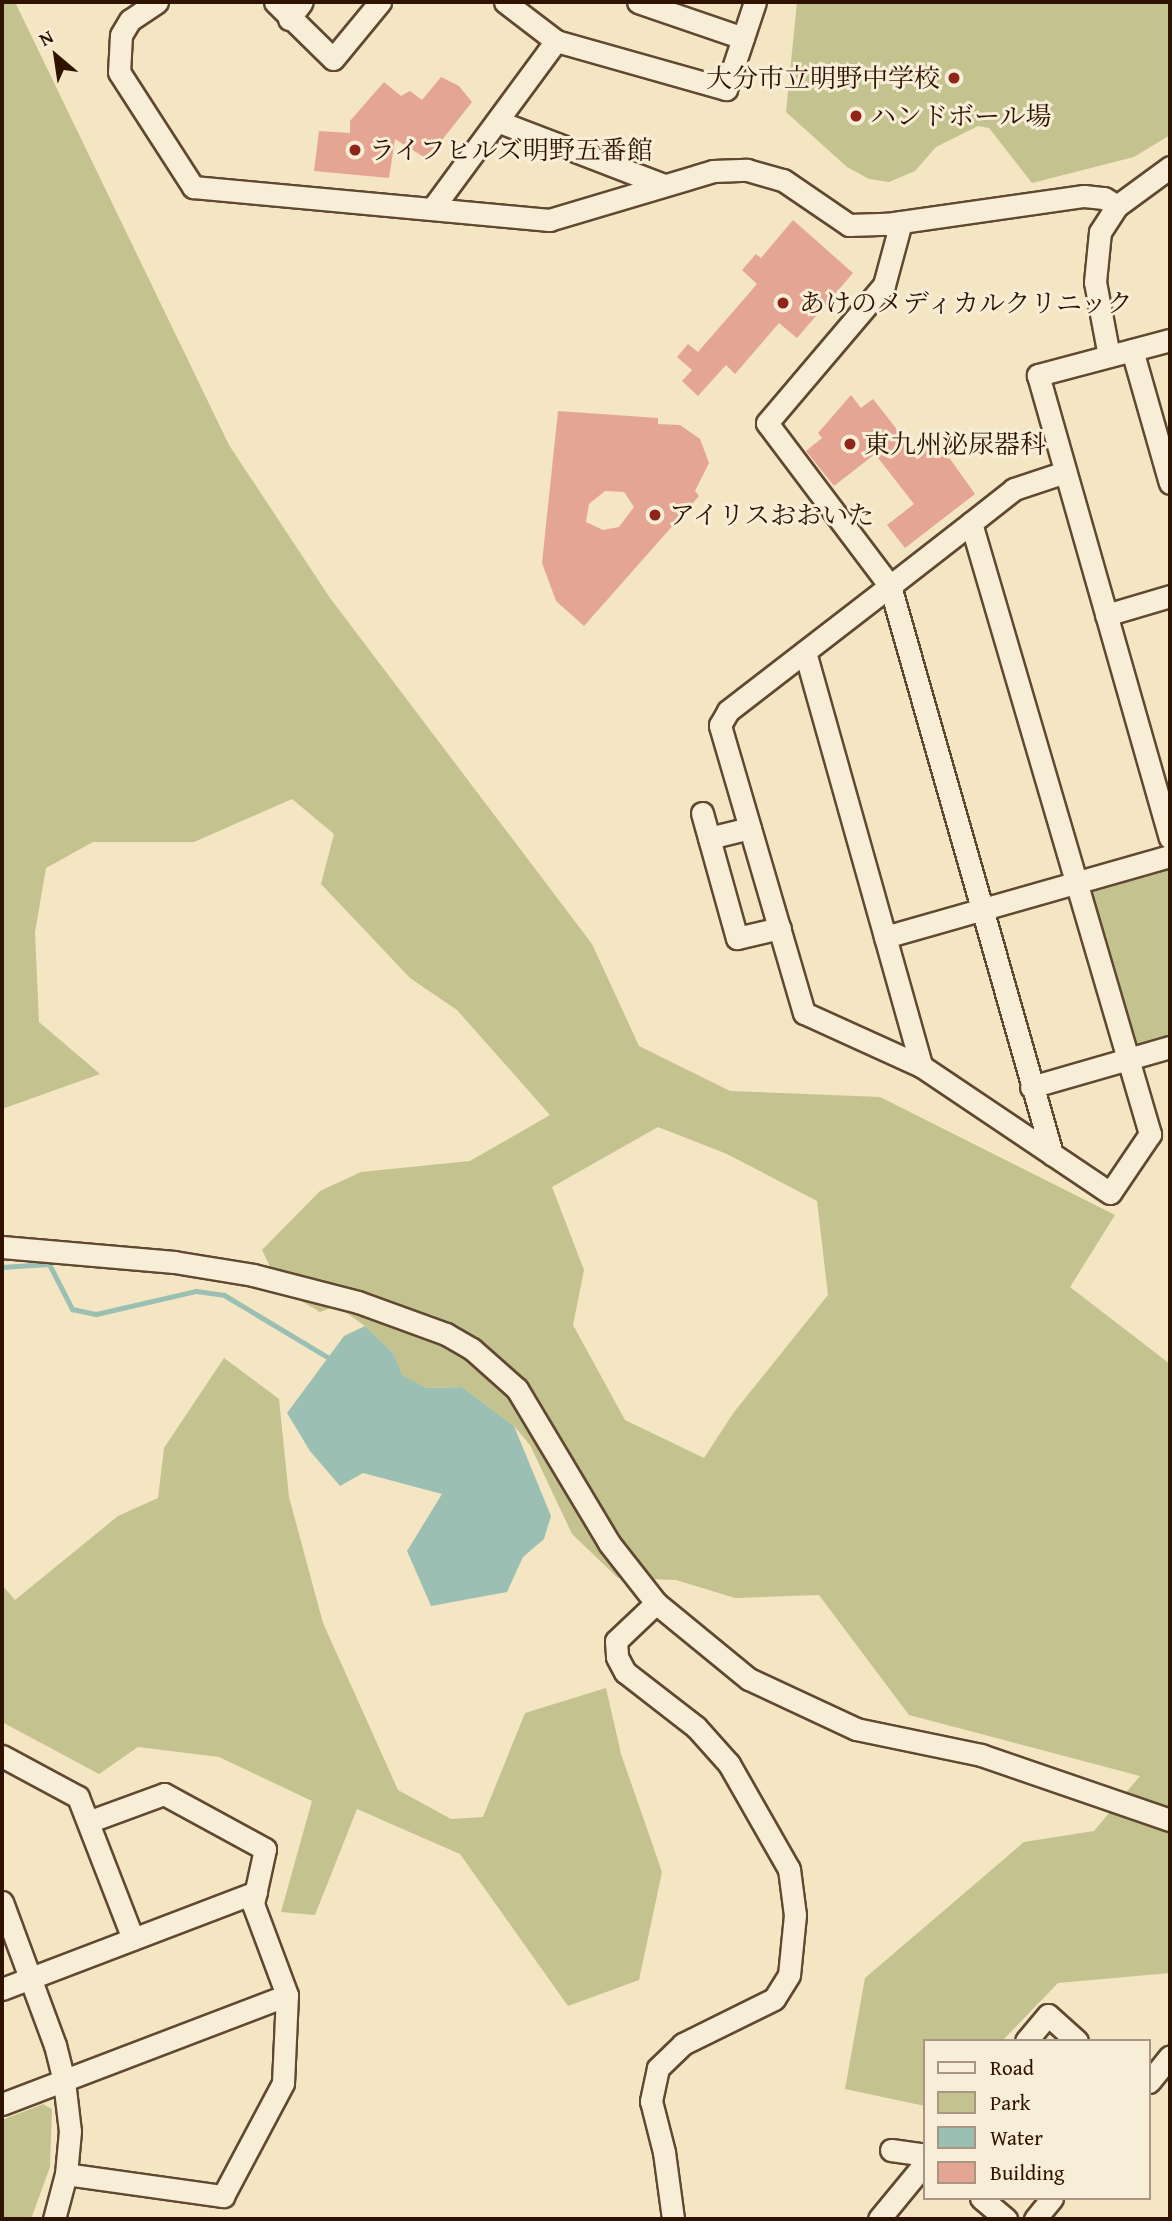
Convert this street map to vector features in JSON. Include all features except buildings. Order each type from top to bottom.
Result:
[{"type":"street","points":[[157,2],[130,20],[116,59],[123,83],[180,160],[193,187],[549,220],[713,171],[747,170],[783,180],[849,225],[901,222],[1084,196],[1104,198],[1117,206]]},
{"type":"street","points":[[275,2],[289,19],[333,59],[380,2]]},
{"type":"street","points":[[289,19],[302,2]]},
{"type":"street","points":[[505,2],[555,41],[726,89],[755,2]]},
{"type":"street","points":[[638,2],[743,38]]},
{"type":"street","points":[[432,209],[555,41]]},
{"type":"street","points":[[497,121],[664,185]]},
{"type":"street","points":[[1109,356],[1095,282],[1096,245],[1117,206],[1170,167]]},
{"type":"street","points":[[901,222],[884,285],[767,423],[890,586],[1052,1154]]},
{"type":"street","points":[[1170,340],[1038,376],[1170,838]]},
{"type":"street","points":[[1132,350],[1170,483]]},
{"type":"street","points":[[971,523],[1150,1134],[1110,1193],[921,1066],[804,1013],[720,725],[728,711],[1014,489],[1065,472]]},
{"type":"street","points":[[1106,615],[1170,596]]},
{"type":"street","points":[[805,652],[921,1066]]},
{"type":"street","points":[[702,813],[737,938],[780,928]]},
{"type":"street","points":[[709,838],[750,828]]},
{"type":"street","points":[[885,937],[1170,856]]},
{"type":"street","points":[[1031,1087],[1170,1047]]},
{"type":"street","points":[[2,1247],[148,1259],[253,1275],[358,1302],[446,1334],[472,1349],[517,1389],[609,1543],[656,1603],[716,1656],[793,1703],[856,1728],[981,1755],[1170,1820]]},
{"type":"street","points":[[656,1603],[616,1641],[617,1657],[625,1672],[696,1727],[729,1764],[789,1869],[795,1915],[789,1975],[774,1999],[683,2044],[658,2068],[651,2101],[664,2152],[673,2219]]},
{"type":"street","points":[[2,1756],[78,1797],[133,1939]]},
{"type":"street","points":[[66,2174],[223,2196],[283,2082],[287,1995],[253,1904],[265,1849],[164,1794],[88,1822]]},
{"type":"street","points":[[2,1989],[256,1892]]},
{"type":"street","points":[[2,1902],[31,1978],[64,2081],[70,2132],[66,2174],[54,2219]]},
{"type":"street","points":[[2,2104],[287,1995]]},
{"type":"street","points":[[1028,2039],[1048,2015],[1075,2039]]},
{"type":"street","points":[[1151,2080],[1170,2056]]},
{"type":"street","points":[[891,2150],[923,2155]]},
{"type":"street","points":[[878,2219],[923,2165]]},
{"type":"street","points":[[983,2200],[1006,2219]]},
{"type":"street","points":[[1035,2219],[1050,2200]]},
{"type":"green space","points":[[2,2],[15,2],[229,445],[330,598],[592,944],[639,1046],[730,1091],[880,1097],[1115,1215],[1070,1287],[1170,1364],[1170,1973],[1058,1983],[1004,2039],[923,2039],[923,2106],[845,2089],[865,1978],[1024,1842],[1094,1831],[1140,1776],[909,1715],[819,1595],[735,1598],[676,1580],[618,1578],[572,1534],[530,1445],[514,1426],[462,1387],[426,1388],[401,1375],[393,1353],[365,1326],[337,1306],[320,1312],[281,1289],[262,1250],[320,1191],[361,1172],[470,1161],[550,1115],[457,1010],[410,978],[321,884],[334,834],[292,799],[194,842],[93,842],[46,868],[35,932],[39,1022],[100,1074],[2,1109]],"holes":[[[658,1127],[727,1154],[817,1201],[828,1295],[734,1412],[704,1458],[625,1420],[573,1325],[584,1270],[552,1187]]]},
{"type":"green space","name":"大分市立明野中学校","points":[[797,2],[1170,2],[1170,135],[1134,157],[1032,183],[989,128],[978,126],[936,147],[915,171],[889,182],[869,179],[847,167],[786,112]]},
{"type":"green space","points":[[1170,863],[1170,1039],[1141,1047],[1133,1043],[1089,893],[1094,885]]},
{"type":"green space","points":[[224,1358],[279,1399],[289,1497],[323,1623],[398,1790],[451,1819],[483,1817],[525,1713],[606,1688],[621,1754],[662,1872],[639,1980],[568,2006],[460,1854],[357,1809],[315,1915],[281,1912],[312,1801],[219,1757],[138,1747],[99,1774],[2,1722],[2,1585],[15,1600],[118,1516],[158,1498],[164,1448]]},
{"type":"green space","points":[[43,2104],[52,2109],[50,2167],[31,2219],[2,2219],[2,2120]]},
{"type":"water","points":[[365,1326],[393,1353],[402,1375],[426,1388],[462,1387],[514,1426],[551,1516],[544,1539],[523,1557],[507,1592],[431,1606],[407,1551],[442,1494],[363,1473],[340,1486],[310,1451],[287,1413],[344,1336]]},
{"type":"waterway","points":[[2,1267],[49,1264],[72,1309],[96,1314],[196,1291],[224,1295],[334,1361]]},
{"type":"place","name":"大分市立明野中学校","points":[[954,78]]},
{"type":"place","name":"ハンドボール場","points":[[856,116]]},
{"type":"place","name":"ライフヒルズ明野五番館","points":[[355,150]]},
{"type":"place","name":"あけのメディカルクリニック","points":[[783,303]]},
{"type":"place","name":"東九州泌尿器科","points":[[850,444]]},
{"type":"place","name":"アイリスおおいた","points":[[655,515]]}]
